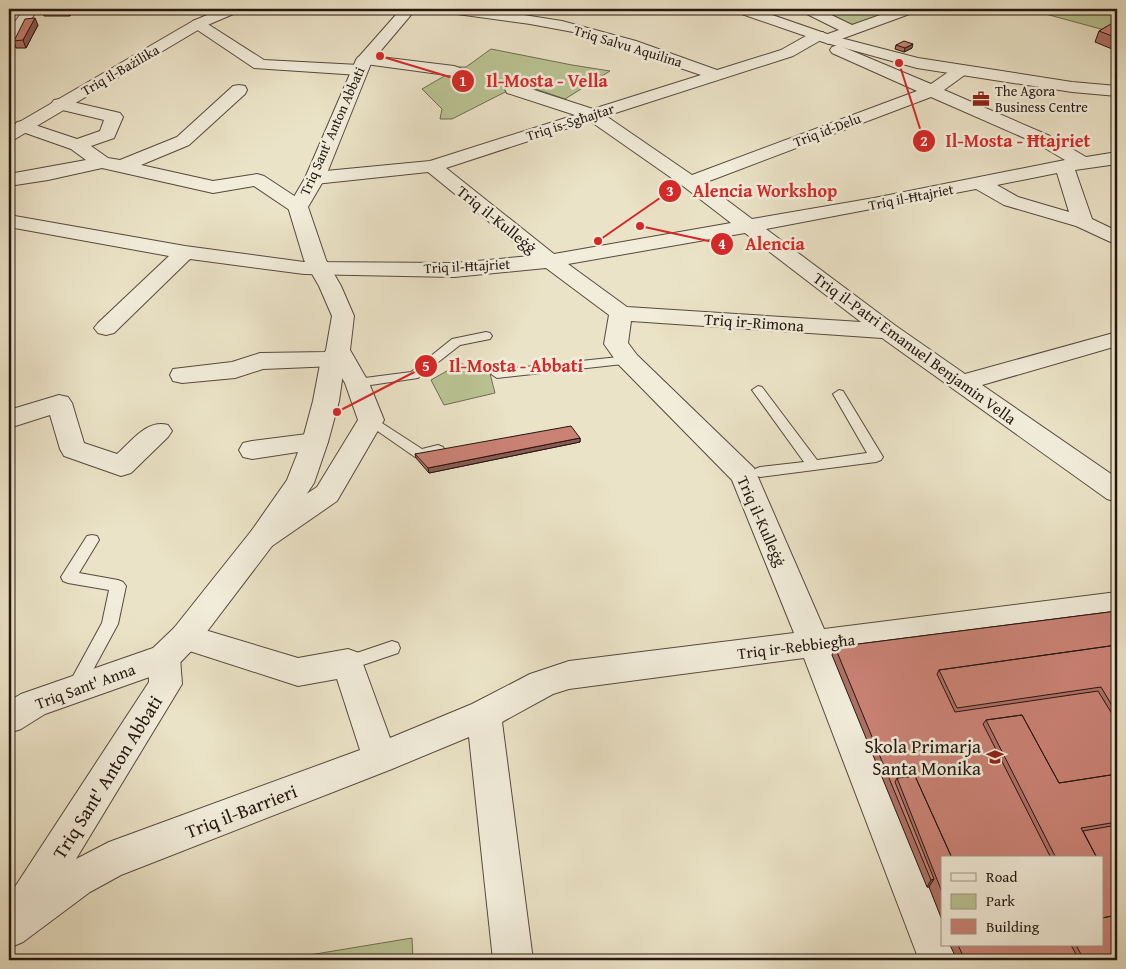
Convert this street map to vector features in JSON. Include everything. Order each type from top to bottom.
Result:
[{"type":"street","points":[[9,38],[31,9]]},
{"type":"street","name":"Triq Sant' Anton Abbati","points":[[12,925],[166,684],[174,648],[262,538],[300,483],[315,442],[326,401],[343,316],[322,272],[298,208],[315,178],[361,65],[409,9]]},
{"type":"street","name":"Triq Salvu Aquilina","points":[[450,9],[504,15],[577,29],[662,54],[716,75]]},
{"type":"street","points":[[742,9],[888,56],[960,71],[1072,88],[1117,91]]},
{"type":"street","points":[[808,9],[836,39],[932,90],[1044,140],[1074,165],[1083,222]]},
{"type":"street","name":"Triq is-Sgħajtar","points":[[315,178],[432,166],[716,75],[836,39],[910,9]]},
{"type":"street","name":"Triq il-Bażilika","points":[[16,130],[223,10]]},
{"type":"street","points":[[198,24],[260,65],[361,65],[454,71]]},
{"type":"street","points":[[787,53],[836,39]]},
{"type":"street","name":"Triq id-Delu","points":[[690,182],[932,90],[960,71]]},
{"type":"street","points":[[1038,82],[1117,85]]},
{"type":"street","name":"Triq il-Patri Emanuel Benjamin Vella","points":[[513,89],[593,115],[690,182],[888,331],[1117,492]]},
{"type":"street","points":[[122,166],[184,141],[239,90]]},
{"type":"street","points":[[60,104],[114,117],[108,134],[77,145]]},
{"type":"street","points":[[16,130],[77,145],[102,162],[214,187],[257,180],[298,208]]},
{"type":"street","name":"Triq il-Ħtajriet","points":[[322,272],[367,269],[454,270],[550,261],[1117,158]]},
{"type":"street","points":[[9,180],[48,174],[102,162]]},
{"type":"street","name":"Triq il-Kulleġġ","points":[[432,166],[550,261],[621,313],[616,344],[628,360],[744,475],[814,644],[939,960]]},
{"type":"street","points":[[980,184],[1012,201],[1083,222],[1117,239]]},
{"type":"street","name":"Triq il-Ħtajriet","points":[[9,221],[185,252],[322,272],[407,269]]},
{"type":"street","points":[[106,328],[185,252]]},
{"type":"street","name":"Triq ir-Rimona","points":[[621,313],[888,331]]},
{"type":"street","points":[[961,383],[1117,339]]},
{"type":"street","points":[[182,376],[235,370],[260,361],[335,355],[357,384],[371,420]]},
{"type":"street","points":[[9,419],[59,403],[73,449],[121,466],[159,431]]},
{"type":"street","name":"Triq Sant' Anton Abbati","points":[[262,538],[327,494],[371,420]]},
{"type":"street","points":[[252,450],[315,442]]},
{"type":"street","name":"Triq ir-Rebbiegħa","points":[[484,715],[542,684],[569,675],[1117,604]]},
{"type":"street","points":[[174,648],[298,672],[348,662],[380,758]]},
{"type":"street","name":"Triq Sant' Anna","points":[[17,709],[73,691],[174,648]]},
{"type":"street","points":[[484,715],[513,960]]},
{"type":"street","name":"Triq il-Barrieri","points":[[12,925],[77,879],[109,861],[380,758],[484,715]]},
{"type":"lane","points":[[357,384],[414,375],[456,342],[486,336]]},
{"type":"lane","points":[[497,374],[628,360]]},
{"type":"lane","points":[[758,390],[814,464]]},
{"type":"lane","points":[[760,472],[876,456],[839,394]]},
{"type":"lane","points":[[371,420],[420,454],[448,448]]},
{"type":"lane","points":[[73,691],[110,624],[118,586],[68,577],[92,540]]},
{"type":"lane","points":[[348,662],[392,648]]},
{"type":"green space","points":[[821,9],[905,9],[855,27]]},
{"type":"green space","points":[[1027,9],[1117,9],[1117,33],[1112,32]]},
{"type":"green space","points":[[491,49],[610,71],[565,99],[521,84],[452,119],[440,119],[442,109],[422,89],[460,67],[466,67]]},
{"type":"green space","points":[[487,362],[495,393],[444,405],[431,380],[461,363],[471,369]]},
{"type":"green space","points":[[412,938],[413,960],[279,960]]},
{"type":"building","points":[[35,18],[23,40],[14,41],[25,19]]},
{"type":"building","points":[[1116,21],[1117,38],[1099,31]]},
{"type":"building","points":[[904,41],[913,44],[905,48],[896,45]]},
{"type":"building","points":[[571,426],[580,438],[428,468],[415,454]]},
{"type":"building","points":[[1117,611],[1117,645],[939,670],[937,674],[955,712],[1098,691],[1117,722],[1117,774],[1059,783],[1022,715],[986,720],[983,724],[1050,856],[951,856],[915,776],[897,778],[895,782],[934,879],[931,880],[835,647]]},
{"type":"building","points":[[1117,645],[1117,714],[1101,687],[957,708],[939,670]]},
{"type":"building","points":[[1022,715],[1059,783],[1117,774],[1117,822],[1081,828],[1096,856],[1055,856],[986,720]]},
{"type":"building","points":[[915,776],[951,856],[941,856],[941,889],[897,778]]},
{"type":"building","points":[[1117,825],[1117,915],[1104,918],[1104,856],[1096,856],[1083,831]]},
{"type":"building","points":[[1117,915],[1117,960],[1084,960],[1077,946],[1104,946],[1104,918]]},
{"type":"building","points":[[958,946],[1072,946],[1079,960],[965,960]]},
{"type":"place","name":"Il-Mosta - Vella","points":[[380,56]]},
{"type":"place","name":"Il-Mosta - Ħtajriet","points":[[899,63]]},
{"type":"place","name":"The Agora Business Centre","points":[[981,99]]},
{"type":"place","name":"Alencia","points":[[640,226]]},
{"type":"place","name":"Alencia Workshop","points":[[598,241]]},
{"type":"place","name":"Il-Mosta - Abbati","points":[[337,412]]},
{"type":"place","name":"Skola Primarja Santa Monika","points":[[995,757]]}]
